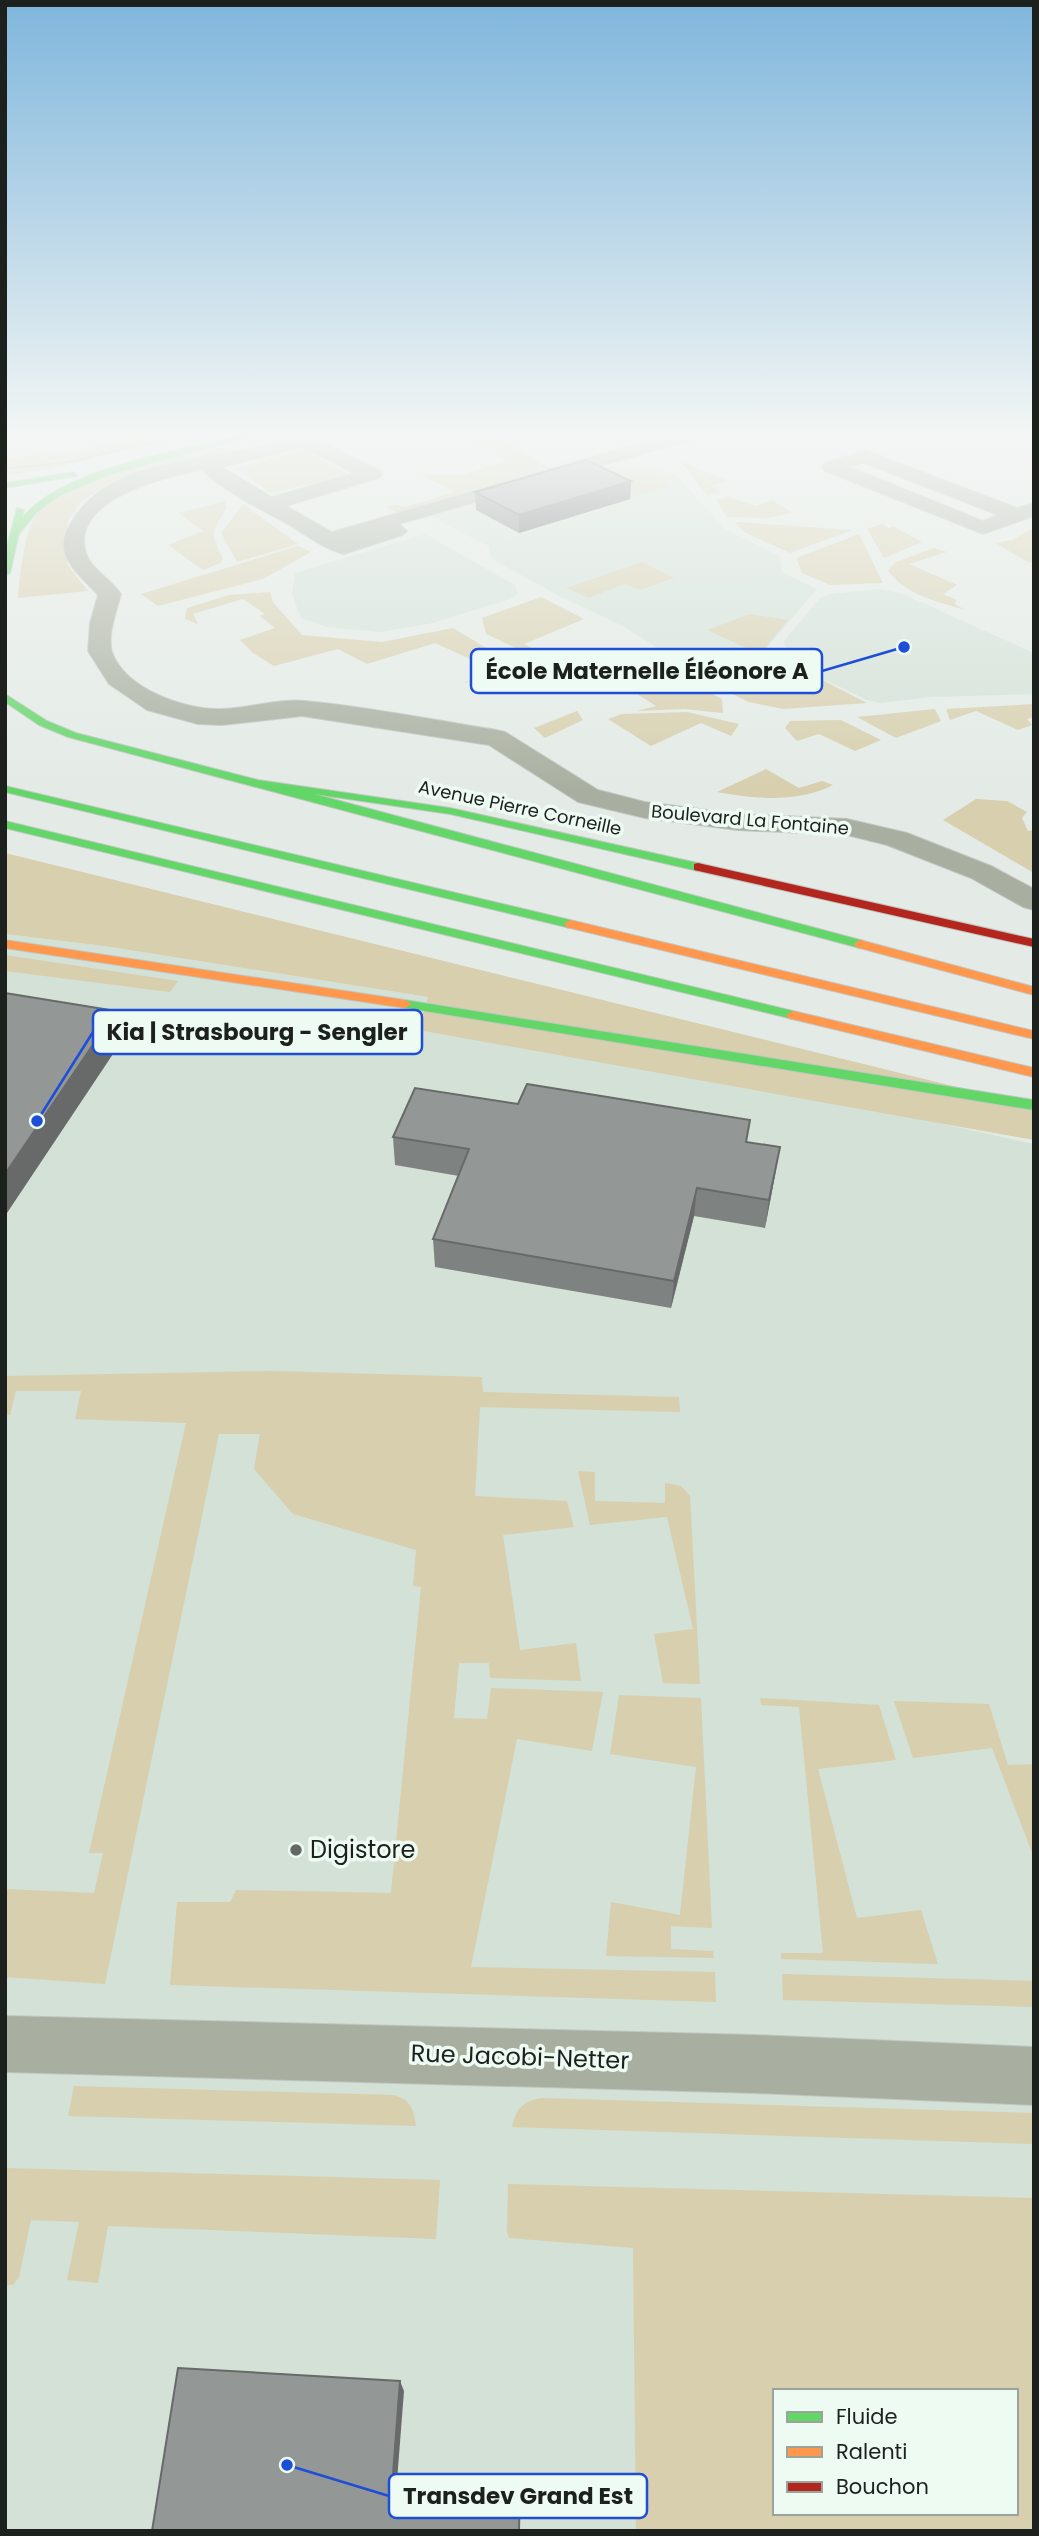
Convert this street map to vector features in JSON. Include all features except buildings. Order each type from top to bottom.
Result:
[{"type":"main road","points":[[5,573],[10,554]]},
{"type":"main road","name":"Avenue Pierre Corneille","points":[[5,697],[43,723],[72,735],[258,783],[450,811],[1034,943]]},
{"type":"main road","points":[[258,783],[1034,991]]},
{"type":"main road","points":[[5,789],[1034,1035]]},
{"type":"main road","points":[[5,824],[1034,1073]]},
{"type":"main road","points":[[5,944],[551,1026],[1034,1105]]},
{"type":"street","name":"Boulevard La Fontaine","points":[[76,554],[110,594],[102,623],[100,651],[118,679],[156,705],[198,716],[222,717],[302,708],[496,738],[588,796],[645,810],[738,821],[847,827],[897,839],[981,872],[1034,901]]},
{"type":"street","name":"Rue Jacobi-Netter","points":[[5,2044],[728,2063],[1034,2076]]},
{"type":"shaded area","points":[[24,554],[67,554],[67,564],[88,591],[18,598]]},
{"type":"shaded area","points":[[181,554],[221,554],[221,563],[203,570]]},
{"type":"shaded area","points":[[233,554],[263,554],[237,562]]},
{"type":"shaded area","points":[[271,554],[307,554],[263,579],[158,606],[141,594]]},
{"type":"shaded area","points":[[357,554],[461,554],[515,585],[518,593],[510,599],[433,623],[380,632],[327,627],[301,618],[292,594],[295,573]]},
{"type":"shaded area","points":[[491,554],[777,554],[780,556],[782,572],[817,589],[742,677],[717,679],[678,661],[623,626],[561,597],[492,559]]},
{"type":"shaded area","points":[[806,554],[869,554],[883,583],[830,585],[802,573],[796,558]]},
{"type":"shaded area","points":[[917,554],[940,554],[909,564],[957,585],[943,594],[957,600],[954,603],[963,609],[932,600],[902,585],[888,570],[896,562]]},
{"type":"shaded area","points":[[1014,554],[1034,554],[1034,561],[1029,563]]},
{"type":"shaded area","points":[[642,562],[674,578],[640,590],[624,584],[589,598],[566,588]]},
{"type":"shaded area","points":[[880,589],[903,594],[1034,653],[1034,694],[931,697],[880,703],[867,700],[811,673],[794,658],[783,642],[820,598],[830,594]]},
{"type":"shaded area","points":[[270,592],[273,602],[302,635],[382,642],[453,628],[506,660],[499,676],[462,683],[490,674],[490,668],[435,643],[367,664],[338,649],[274,666],[253,653],[240,640],[275,628],[260,616],[265,614],[243,599],[193,614],[198,624],[185,619],[187,608],[229,595]]},
{"type":"shaded area","points":[[541,597],[584,619],[524,644],[538,651],[516,648],[486,634],[482,618]]},
{"type":"shaded area","points":[[750,614],[788,620],[760,654],[707,630]]},
{"type":"shaded area","points":[[776,656],[867,703],[783,709],[749,702],[712,684],[759,669]]},
{"type":"shaded area","points":[[643,657],[722,699],[723,713],[684,709],[637,711],[656,706],[604,673]]},
{"type":"shaded area","points":[[1034,704],[1034,717],[1027,719],[1032,725],[1018,730],[976,711],[950,720],[946,709]]},
{"type":"shaded area","points":[[935,709],[941,721],[896,738],[857,717]]},
{"type":"shaded area","points":[[577,711],[583,720],[545,738],[534,728]]},
{"type":"shaded area","points":[[687,712],[739,724],[731,736],[701,723],[651,746],[608,719],[622,714]]},
{"type":"shaded area","points":[[841,720],[881,740],[855,751],[819,734],[797,741],[785,728],[790,721]]},
{"type":"shaded area","points":[[766,769],[799,788],[822,781],[833,785],[806,795],[776,798],[717,792]]},
{"type":"shaded area","points":[[976,799],[1007,801],[1027,812],[1022,818],[1028,831],[1034,830],[1034,873],[943,820]]},
{"type":"shaded area","points":[[5,853],[1034,1106],[1034,1140],[418,1030],[428,997],[104,946],[5,934]]},
{"type":"shaded area","points":[[5,934],[104,946],[428,997],[419,1030],[911,1117],[1034,1144],[1034,2531],[5,2531]]},
{"type":"shaded area","points":[[5,955],[178,981],[170,992],[5,971]]},
{"type":"shaded area","points":[[273,1371],[482,1377],[483,1392],[679,1397],[680,1412],[480,1407],[475,1496],[567,1501],[574,1527],[503,1535],[520,1650],[576,1643],[581,1681],[490,1678],[489,1663],[459,1663],[454,1718],[487,1719],[491,1688],[603,1692],[592,1751],[517,1739],[471,1967],[715,1972],[716,2002],[170,1985],[177,1902],[230,1902],[236,1890],[391,1893],[421,1587],[413,1586],[416,1550],[293,1514],[254,1469],[260,1434],[219,1434],[105,1984],[5,1977],[5,1889],[94,1893],[103,1853],[89,1853],[186,1423],[75,1419],[81,1391],[16,1391],[10,1415],[5,1415],[5,1376]]},
{"type":"shaded area","points":[[578,1471],[595,1472],[595,1501],[665,1503],[665,1483],[681,1486],[690,1496],[700,1684],[663,1683],[654,1634],[693,1629],[667,1517],[590,1525]]},
{"type":"shaded area","points":[[619,1695],[701,1698],[712,1928],[671,1926],[671,1949],[713,1951],[714,1958],[606,1956],[611,1902],[680,1915],[696,1767],[610,1754]]},
{"type":"shaded area","points":[[760,1698],[879,1705],[896,1760],[818,1769],[857,1918],[921,1910],[938,1964],[781,1959],[781,1953],[823,1953],[799,1707],[761,1705]]},
{"type":"shaded area","points":[[894,1701],[989,1704],[1008,1765],[1034,1764],[1034,1858],[992,1748],[913,1758]]},
{"type":"shaded area","points":[[782,1974],[1034,1981],[1034,2007],[783,2000]]},
{"type":"shaded area","points":[[74,2086],[393,2095],[410,2106],[416,2126],[68,2116]]},
{"type":"shaded area","points":[[542,2098],[1034,2113],[1034,2144],[512,2127],[521,2107]]},
{"type":"shaded area","points":[[5,2168],[440,2180],[436,2239],[108,2226],[98,2283],[67,2280],[79,2222],[31,2220],[19,2277],[13,2285],[5,2285]]},
{"type":"shaded area","points":[[508,2184],[1034,2198],[1034,2531],[636,2531],[633,2248],[509,2238]]},
{"type":"traffic: fast","points":[[5,573],[9,554]]},
{"type":"traffic: fast","points":[[5,697],[43,723],[72,735],[258,783],[450,811],[698,867]]},
{"type":"traffic: fast","points":[[258,783],[860,944]]},
{"type":"traffic: fast","points":[[5,789],[570,924]]},
{"type":"traffic: fast","points":[[5,824],[793,1015]]},
{"type":"traffic: fast","points":[[405,1004],[1034,1105]]},
{"type":"traffic: slow","points":[[570,924],[1034,1035]]},
{"type":"traffic: slow","points":[[5,944],[405,1004]]},
{"type":"traffic: slow","points":[[860,944],[1034,991]]},
{"type":"traffic: slow","points":[[793,1015],[1034,1073]]},
{"type":"traffic: jam","points":[[698,867],[1034,943]]},
{"type":"place","name":"École Maternelle Éléonore A","points":[[904,647]]},
{"type":"place","name":"Kia | Strasbourg - Sengler","points":[[37,1121]]},
{"type":"place","name":"Digistore","points":[[296,1850]]},
{"type":"place","name":"Transdev Grand Est","points":[[287,2465]]}]
